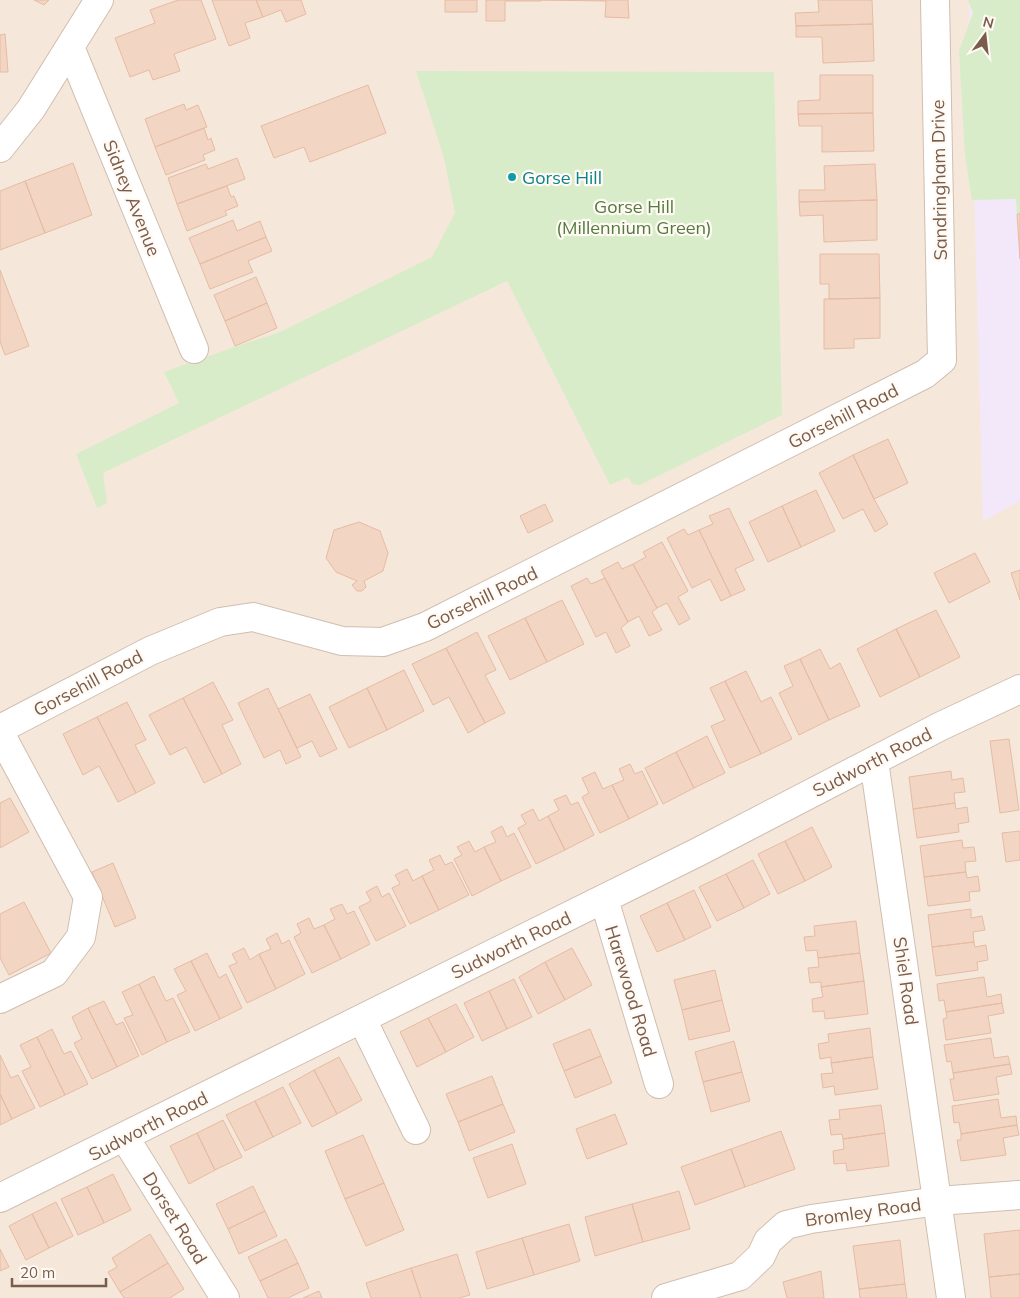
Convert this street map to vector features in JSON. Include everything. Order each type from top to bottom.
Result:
[{"type":"street","points":[[0,148],[31,109],[99,0]]},
{"type":"street","name":"Sandringham Drive","points":[[935,0],[942,360]]},
{"type":"street","name":"Sidney Avenue","points":[[70,47],[194,349]]},
{"type":"street","name":"Gorsehill Road","points":[[0,729],[150,651],[220,622],[253,618],[342,641],[382,642],[425,627],[919,377],[942,360]]},
{"type":"street","name":"Sudworth Road","points":[[0,1198],[125,1138],[604,899],[941,726],[1020,689]]},
{"type":"street","points":[[0,733],[88,897],[81,938],[54,973],[0,1000]]},
{"type":"street","name":"Shiel Road","points":[[874,761],[951,1298]]},
{"type":"street","name":"Harewood Road","points":[[604,899],[659,1084]]},
{"type":"street","points":[[362,1019],[416,1130]]},
{"type":"street","name":"Dorset Road","points":[[125,1138],[225,1298]]},
{"type":"street","name":"Bromley Road","points":[[666,1298],[740,1276],[761,1256],[768,1241],[786,1225],[811,1218],[938,1202],[1020,1195]]},
{"type":"shaded area","points":[[0,0],[1020,0],[1020,1298],[0,1298]]},
{"type":"shaded area","points":[[969,0],[1020,0],[1020,501],[983,521]]},
{"type":"green space","points":[[968,0],[1020,0],[1020,214],[1017,214],[1016,199],[972,200],[965,156],[959,51],[973,13]]},
{"type":"green space","name":"Gorse Hill (Millennium Green)","points":[[416,71],[774,72],[782,415],[640,485],[632,484],[628,477],[610,485],[507,281],[103,473],[107,503],[97,508],[76,454],[179,403],[164,372],[280,332],[432,257],[455,213],[444,158]]},
{"type":"building","points":[[34,0],[49,0],[44,5]]},
{"type":"building","points":[[178,0],[201,0],[216,39],[174,54],[180,71],[153,80],[149,70],[130,77],[115,38],[155,23],[150,10]]},
{"type":"building","points":[[212,0],[256,0],[263,17],[245,23],[250,38],[229,46]]},
{"type":"building","points":[[256,0],[301,0],[306,14],[286,22],[281,10],[263,17]]},
{"type":"building","points":[[445,0],[477,0],[477,12],[445,12]]},
{"type":"building","points":[[486,0],[541,1],[505,1],[505,21],[486,21]]},
{"type":"building","points":[[541,0],[628,0],[629,18],[605,17],[606,1]]},
{"type":"building","points":[[818,0],[872,0],[873,24],[796,26],[795,13],[819,12]]},
{"type":"building","points":[[873,24],[874,61],[823,63],[822,37],[796,37],[796,26]]},
{"type":"building","points":[[5,34],[8,72],[0,72],[0,35]]},
{"type":"building","points":[[820,75],[873,75],[873,113],[798,114],[798,101],[820,100]]},
{"type":"building","points":[[368,85],[386,133],[310,162],[304,147],[274,158],[261,126]]},
{"type":"building","points":[[184,104],[186,110],[198,105],[207,127],[155,147],[145,119]]},
{"type":"building","points":[[873,113],[874,151],[822,152],[822,126],[799,126],[798,114]]},
{"type":"building","points":[[204,128],[208,140],[211,138],[215,150],[203,155],[205,160],[166,175],[155,147]]},
{"type":"building","points":[[237,158],[245,179],[177,204],[168,178],[206,164],[208,169]]},
{"type":"building","points":[[73,163],[92,215],[45,233],[25,181]]},
{"type":"building","points":[[875,164],[877,200],[799,202],[799,190],[825,190],[824,166]]},
{"type":"building","points":[[25,181],[45,233],[0,250],[0,191]]},
{"type":"building","points":[[227,186],[231,197],[234,196],[238,206],[225,211],[227,215],[187,231],[177,204]]},
{"type":"building","points":[[877,200],[877,240],[824,242],[823,215],[800,216],[799,202]]},
{"type":"building","points":[[1017,214],[1020,214],[1020,259]]},
{"type":"building","points":[[233,220],[237,231],[260,221],[266,237],[200,264],[189,238]]},
{"type":"building","points":[[266,237],[272,251],[248,261],[253,272],[210,289],[200,264]]},
{"type":"building","points":[[820,254],[879,254],[880,298],[829,299],[829,284],[820,284]]},
{"type":"building","points":[[0,270],[29,346],[5,355],[0,342]]},
{"type":"building","points":[[256,277],[267,303],[225,321],[214,295]]},
{"type":"building","points":[[880,298],[880,338],[854,339],[854,348],[824,349],[824,299]]},
{"type":"building","points":[[267,303],[277,328],[235,346],[225,321]]},
{"type":"building","points":[[888,439],[908,483],[874,499],[853,455]]},
{"type":"building","points":[[853,455],[888,524],[875,532],[863,509],[843,519],[819,473]]},
{"type":"building","points":[[816,490],[835,531],[801,547],[782,506]]},
{"type":"building","points":[[545,504],[553,521],[528,533],[520,516]]},
{"type":"building","points":[[782,506],[801,547],[768,562],[749,522]]},
{"type":"building","points":[[729,508],[754,560],[735,569],[745,590],[731,596],[699,530],[713,524],[709,516]]},
{"type":"building","points":[[359,522],[380,531],[388,553],[383,571],[364,581],[366,587],[362,591],[357,591],[352,585],[357,581],[336,572],[326,558],[334,530]]},
{"type":"building","points":[[684,529],[688,535],[699,530],[731,596],[721,601],[710,579],[692,588],[667,538]]},
{"type":"building","points":[[662,542],[688,591],[678,597],[690,619],[679,625],[667,603],[657,608],[633,564],[646,557],[643,552]]},
{"type":"building","points":[[975,553],[990,582],[949,603],[934,573]]},
{"type":"building","points":[[618,562],[622,569],[633,564],[657,608],[652,612],[662,630],[649,636],[639,616],[628,622],[601,571]]},
{"type":"building","points":[[1020,570],[1020,600],[1011,573]]},
{"type":"building","points":[[587,578],[591,584],[605,578],[628,622],[621,628],[630,646],[616,653],[606,632],[596,637],[571,586]]},
{"type":"building","points":[[562,600],[584,644],[547,662],[525,618]]},
{"type":"building","points":[[936,610],[960,657],[920,677],[896,629]]},
{"type":"building","points":[[525,618],[547,662],[510,680],[488,636]]},
{"type":"building","points":[[896,629],[920,677],[880,697],[857,649]]},
{"type":"building","points":[[477,632],[496,670],[485,675],[505,713],[485,723],[446,648]]},
{"type":"building","points":[[446,648],[485,723],[468,733],[449,697],[433,705],[412,664]]},
{"type":"building","points":[[820,649],[830,669],[840,663],[860,706],[829,720],[800,659]]},
{"type":"building","points":[[800,659],[829,720],[799,735],[779,693],[793,686],[784,666]]},
{"type":"building","points":[[404,670],[424,711],[387,730],[367,688]]},
{"type":"building","points":[[746,671],[761,702],[771,697],[792,739],[761,754],[725,681]]},
{"type":"building","points":[[725,681],[761,754],[730,768],[711,726],[725,720],[710,688]]},
{"type":"building","points":[[213,682],[233,720],[222,725],[241,764],[222,774],[183,698]]},
{"type":"building","points":[[268,688],[301,757],[286,764],[280,750],[264,758],[238,703]]},
{"type":"building","points":[[367,688],[387,730],[349,748],[329,707]]},
{"type":"building","points":[[310,694],[337,749],[320,757],[312,741],[297,748],[278,709]]},
{"type":"building","points":[[183,698],[222,774],[204,783],[186,747],[170,755],[149,715]]},
{"type":"building","points":[[127,702],[146,740],[135,745],[155,783],[136,793],[97,717]]},
{"type":"building","points":[[97,717],[136,793],[118,802],[99,766],[83,775],[63,734]]},
{"type":"building","points":[[707,736],[725,773],[694,788],[676,752]]},
{"type":"building","points":[[1009,739],[1019,810],[1000,813],[990,741]]},
{"type":"building","points":[[676,752],[694,788],[663,804],[645,768]]},
{"type":"building","points":[[630,764],[635,774],[642,771],[658,804],[629,819],[612,785],[624,780],[619,769]]},
{"type":"building","points":[[951,771],[952,780],[963,778],[965,792],[954,793],[955,803],[913,809],[909,777]]},
{"type":"building","points":[[595,772],[603,789],[612,785],[629,819],[600,833],[582,797],[589,793],[582,778]]},
{"type":"building","points":[[566,795],[571,805],[578,802],[594,835],[565,850],[548,816],[559,810],[554,800]]},
{"type":"building","points":[[10,798],[29,832],[0,848],[0,803]]},
{"type":"building","points":[[955,803],[956,809],[967,807],[969,822],[958,824],[959,832],[917,838],[913,809]]},
{"type":"building","points":[[533,809],[539,821],[548,816],[565,850],[536,864],[518,828],[526,824],[521,815]]},
{"type":"building","points":[[502,826],[507,837],[514,833],[531,867],[501,881],[484,847],[496,842],[491,832]]},
{"type":"building","points":[[812,827],[832,867],[805,881],[785,841]]},
{"type":"building","points":[[1020,831],[1020,860],[1006,862],[1002,833]]},
{"type":"building","points":[[962,840],[963,848],[974,847],[976,861],[965,862],[966,872],[924,877],[920,846]]},
{"type":"building","points":[[469,841],[475,852],[484,847],[501,881],[472,896],[454,859],[462,855],[457,847]]},
{"type":"building","points":[[785,841],[805,881],[778,894],[758,854]]},
{"type":"building","points":[[440,855],[445,865],[452,862],[469,895],[439,910],[422,876],[434,870],[429,860]]},
{"type":"building","points":[[753,860],[770,894],[744,908],[726,874]]},
{"type":"building","points":[[113,863],[136,918],[115,927],[92,872]]},
{"type":"building","points":[[407,869],[413,881],[422,876],[439,910],[410,924],[392,888],[400,884],[395,875]]},
{"type":"building","points":[[966,872],[967,878],[978,876],[980,891],[969,892],[970,901],[928,906],[924,877]]},
{"type":"building","points":[[726,874],[744,908],[717,921],[699,887]]},
{"type":"building","points":[[377,886],[382,897],[389,893],[406,926],[376,941],[359,907],[371,901],[366,892]]},
{"type":"building","points":[[694,890],[711,927],[685,940],[667,903]]},
{"type":"building","points":[[24,902],[51,953],[9,975],[0,958],[0,914]]},
{"type":"building","points":[[667,903],[685,940],[657,952],[640,916]]},
{"type":"building","points":[[342,904],[347,914],[354,911],[370,944],[341,959],[324,925],[335,919],[330,909]]},
{"type":"building","points":[[971,909],[971,918],[982,916],[985,930],[973,932],[974,942],[932,947],[928,915]]},
{"type":"building","points":[[309,918],[314,929],[324,925],[341,959],[312,973],[294,937],[301,933],[297,924]]},
{"type":"building","points":[[856,921],[860,953],[818,958],[817,950],[806,951],[804,937],[815,936],[814,926]]},
{"type":"building","points":[[277,933],[282,944],[289,940],[305,974],[276,989],[259,954],[271,949],[266,939]]},
{"type":"building","points":[[974,942],[975,947],[986,945],[988,960],[977,962],[978,970],[936,976],[932,947]]},
{"type":"building","points":[[244,948],[250,960],[259,954],[276,989],[247,1003],[229,966],[237,963],[232,954]]},
{"type":"building","points":[[572,948],[592,985],[565,1000],[545,962]]},
{"type":"building","points":[[207,953],[219,978],[226,974],[242,1008],[220,1019],[191,961]]},
{"type":"building","points":[[860,953],[864,981],[821,987],[821,982],[810,983],[808,968],[819,967],[818,958]]},
{"type":"building","points":[[191,961],[220,1019],[195,1031],[177,995],[186,991],[174,969]]},
{"type":"building","points":[[545,962],[565,1000],[538,1014],[519,977]]},
{"type":"building","points":[[715,970],[722,1000],[682,1010],[674,980]]},
{"type":"building","points":[[154,976],[166,1001],[173,998],[190,1032],[167,1042],[139,984]]},
{"type":"building","points":[[984,977],[987,997],[1001,994],[1002,1003],[946,1012],[944,1000],[939,1001],[937,984]]},
{"type":"building","points":[[514,979],[532,1017],[507,1029],[489,991]]},
{"type":"building","points":[[864,981],[868,1014],[825,1019],[824,1011],[813,1012],[812,999],[823,997],[821,987]]},
{"type":"building","points":[[139,984],[167,1042],[142,1055],[124,1018],[133,1015],[122,992]]},
{"type":"building","points":[[489,991],[507,1029],[482,1041],[464,1003]]},
{"type":"building","points":[[722,1000],[730,1031],[689,1040],[682,1010]]},
{"type":"building","points":[[104,1001],[116,1025],[123,1022],[139,1056],[117,1067],[88,1008]]},
{"type":"building","points":[[1002,1003],[1004,1013],[988,1016],[991,1033],[946,1040],[943,1019],[947,1018],[946,1012]]},
{"type":"building","points":[[456,1004],[474,1037],[446,1052],[428,1018]]},
{"type":"building","points":[[88,1008],[117,1067],[92,1079],[74,1043],[82,1039],[72,1017]]},
{"type":"building","points":[[428,1018],[446,1052],[417,1067],[400,1032]]},
{"type":"building","points":[[870,1028],[873,1057],[831,1063],[831,1057],[820,1059],[818,1044],[829,1042],[828,1034]]},
{"type":"building","points":[[52,1029],[64,1054],[71,1051],[88,1084],[65,1095],[37,1037]]},
{"type":"building","points":[[590,1029],[601,1056],[564,1071],[553,1044]]},
{"type":"building","points":[[37,1037],[65,1095],[40,1107],[22,1071],[31,1067],[20,1045]]},
{"type":"building","points":[[991,1038],[994,1058],[1008,1056],[1010,1064],[953,1073],[951,1061],[947,1062],[944,1045]]},
{"type":"building","points":[[734,1041],[742,1072],[703,1082],[695,1052]]},
{"type":"building","points":[[0,1055],[11,1078],[18,1075],[35,1108],[12,1119],[0,1094]]},
{"type":"building","points":[[601,1056],[612,1083],[575,1098],[564,1071]]},
{"type":"building","points":[[339,1057],[362,1100],[337,1114],[314,1070]]},
{"type":"building","points":[[873,1057],[878,1089],[835,1095],[834,1086],[823,1088],[821,1074],[833,1073],[831,1063]]},
{"type":"building","points":[[1010,1064],[1012,1074],[996,1077],[999,1094],[954,1101],[950,1079],[954,1079],[953,1073]]},
{"type":"building","points":[[314,1070],[337,1114],[312,1127],[289,1084]]},
{"type":"building","points":[[742,1072],[750,1101],[711,1112],[703,1082]]},
{"type":"building","points":[[492,1076],[503,1104],[458,1122],[446,1094]]},
{"type":"building","points":[[283,1087],[301,1123],[273,1137],[255,1101]]},
{"type":"building","points":[[0,1094],[12,1119],[0,1125]]},
{"type":"building","points":[[998,1099],[1001,1118],[1016,1116],[1017,1125],[961,1134],[959,1122],[954,1123],[952,1106]]},
{"type":"building","points":[[255,1101],[273,1137],[245,1151],[226,1115]]},
{"type":"building","points":[[503,1104],[515,1132],[469,1151],[458,1122]]},
{"type":"building","points":[[881,1105],[885,1133],[843,1139],[842,1134],[831,1135],[829,1120],[840,1119],[839,1110]]},
{"type":"building","points":[[615,1114],[627,1144],[587,1159],[576,1129]]},
{"type":"building","points":[[223,1120],[242,1157],[215,1170],[197,1133]]},
{"type":"building","points":[[1017,1125],[1019,1135],[1003,1138],[1006,1155],[961,1161],[957,1140],[961,1140],[961,1134]]},
{"type":"building","points":[[781,1131],[795,1169],[745,1187],[731,1149]]},
{"type":"building","points":[[197,1133],[215,1170],[189,1184],[170,1146]]},
{"type":"building","points":[[885,1133],[889,1166],[847,1171],[846,1163],[834,1164],[833,1151],[844,1149],[843,1139]]},
{"type":"building","points":[[363,1135],[384,1183],[345,1199],[325,1151]]},
{"type":"building","points":[[512,1144],[526,1184],[488,1198],[473,1158]]},
{"type":"building","points":[[731,1149],[745,1187],[695,1205],[681,1167]]},
{"type":"building","points":[[113,1174],[131,1210],[104,1223],[87,1187]]},
{"type":"building","points":[[384,1183],[404,1230],[366,1246],[345,1199]]},
{"type":"building","points":[[253,1186],[265,1211],[228,1229],[216,1204]]},
{"type":"building","points":[[87,1187],[104,1223],[78,1235],[61,1199]]},
{"type":"building","points":[[679,1191],[690,1229],[643,1242],[632,1204]]},
{"type":"building","points":[[56,1202],[73,1236],[49,1248],[32,1214]]},
{"type":"building","points":[[632,1204],[643,1242],[595,1256],[585,1217]]},
{"type":"building","points":[[265,1211],[277,1236],[239,1254],[228,1229]]},
{"type":"building","points":[[32,1214],[49,1248],[26,1260],[9,1226]]},
{"type":"building","points":[[569,1224],[580,1261],[534,1275],[522,1238]]},
{"type":"building","points":[[1020,1230],[1020,1274],[989,1277],[984,1234]]},
{"type":"building","points":[[150,1234],[168,1263],[120,1292],[108,1272],[117,1267],[112,1258]]},
{"type":"building","points":[[522,1238],[534,1275],[487,1289],[476,1252]]},
{"type":"building","points":[[286,1239],[298,1263],[260,1281],[248,1257]]},
{"type":"building","points":[[900,1240],[905,1284],[859,1289],[853,1246]]},
{"type":"building","points":[[0,1249],[9,1267],[0,1271]]},
{"type":"building","points":[[457,1254],[470,1295],[459,1298],[421,1298],[411,1268]]},
{"type":"building","points":[[168,1263],[184,1289],[170,1298],[124,1298],[120,1292]]},
{"type":"building","points":[[298,1263],[309,1288],[288,1298],[268,1298],[260,1281]]},
{"type":"building","points":[[411,1268],[421,1298],[371,1298],[366,1283]]},
{"type":"building","points":[[821,1271],[824,1298],[787,1298],[783,1282]]},
{"type":"building","points":[[1020,1274],[1020,1298],[991,1298],[989,1277]]},
{"type":"building","points":[[905,1284],[907,1298],[860,1298],[859,1289]]},
{"type":"building","points":[[319,1291],[322,1298],[303,1298]]},
{"type":"place","name":"Gorse Hill","points":[[512,177]]}]
